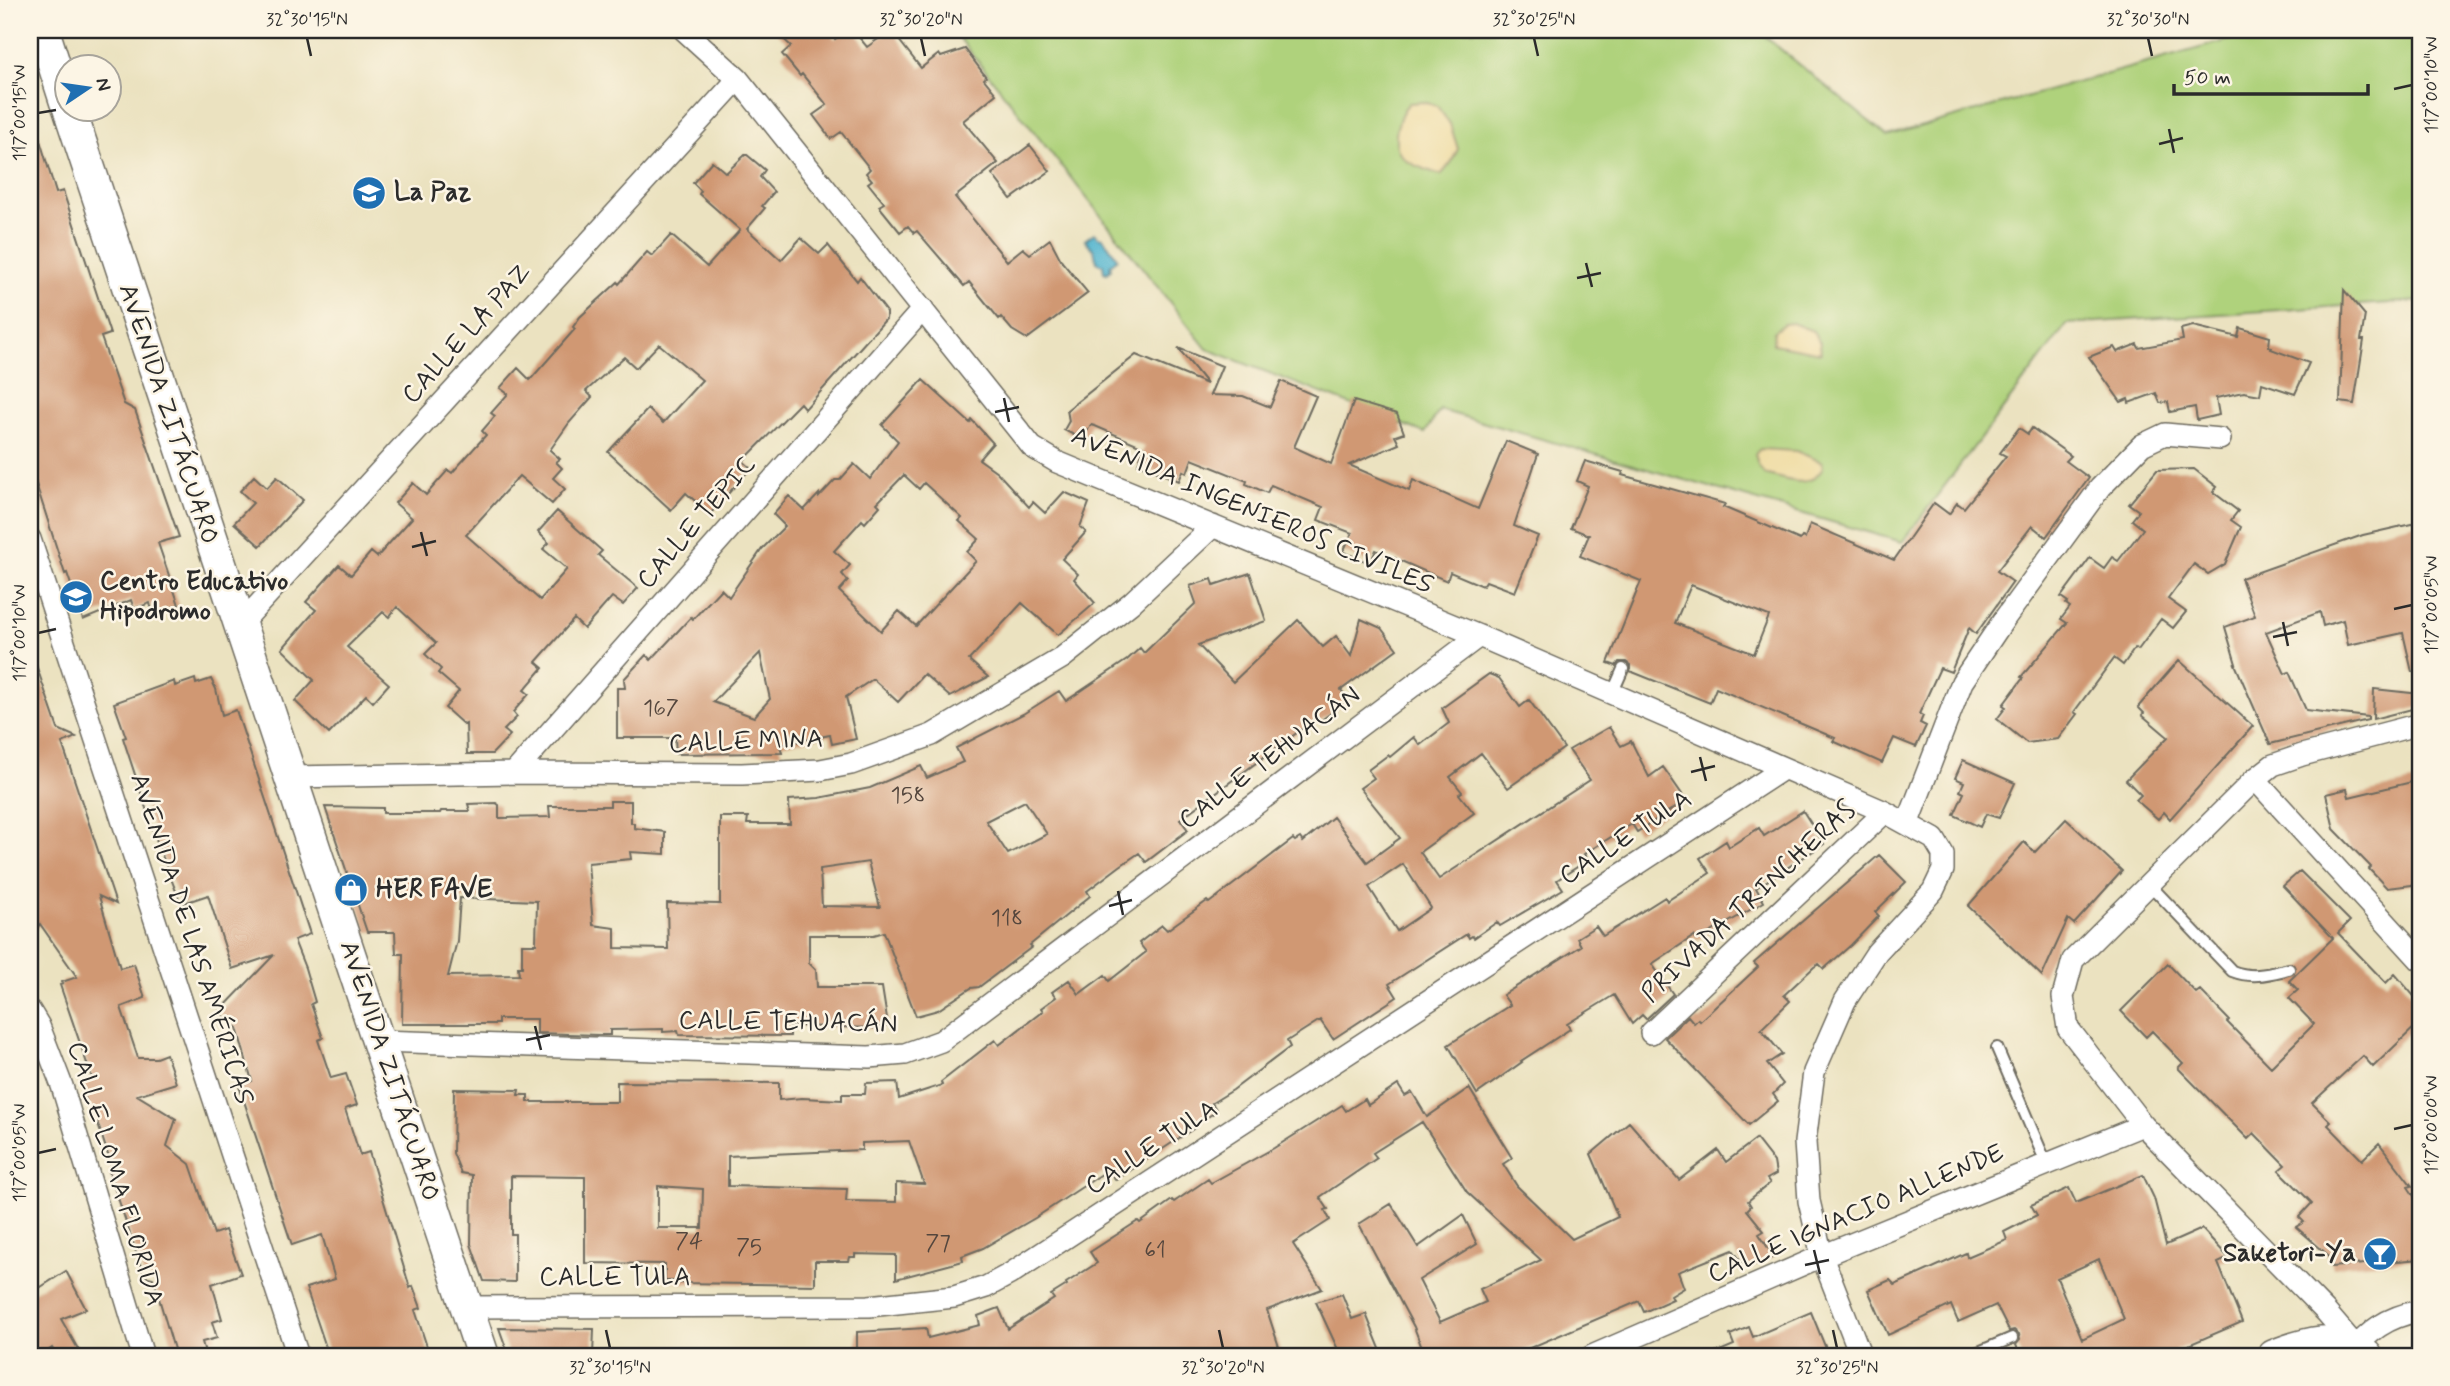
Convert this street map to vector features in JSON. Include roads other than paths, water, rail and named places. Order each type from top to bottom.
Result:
[{"type":"street","points":[[43,30],[52,58]]},
{"type":"street","name":"AVENIDA INGENIEROS CIVILES","points":[[684,30],[738,79],[1032,447],[1057,462],[1479,636],[1885,812],[1908,822],[1934,839],[1943,854],[1943,870],[1933,891],[1877,952],[1851,991],[1814,1072],[1805,1142],[1809,1200],[1822,1256]]},
{"type":"street","name":"CALLE LA PAZ","points":[[238,627],[738,79]]},
{"type":"street","name":"AVENIDA ZITÁCUARO","points":[[74,122],[238,627],[483,1356]]},
{"type":"street","name":"CALLE TEPIC","points":[[514,773],[923,309]]},
{"type":"street","points":[[1908,822],[1962,682],[2100,488],[2142,445],[2165,434],[2220,439]]},
{"type":"street","name":"CALLE MINA","points":[[290,777],[514,773],[742,774],[820,770],[851,764],[932,735],[1062,658],[1131,603],[1213,526]]},
{"type":"street","name":"AVENIDA DE LAS AMÉRICAS","points":[[31,545],[298,1356]]},
{"type":"street","name":"CALLE TEHUACÁN","points":[[379,1041],[869,1057],[905,1054],[941,1041],[1479,636]]},
{"type":"street","points":[[2356,1353],[2326,1312],[2143,1125],[2068,1028],[2063,997],[2073,960],[2255,779],[2273,765],[2420,724]]},
{"type":"street","name":"CALLE TULA","points":[[467,1307],[869,1306],[954,1297],[986,1287],[1783,769]]},
{"type":"street","points":[[2255,779],[2420,960]]},
{"type":"street","name":"PRIVADA TRINCHERAS","points":[[1651,1033],[1885,812]]},
{"type":"street","name":"CALLE LOMA FLORIDA","points":[[33,1024],[62,1086],[143,1356]]},
{"type":"street","name":"CALLE IGNACIO ALLENDE","points":[[1592,1356],[1822,1256],[2143,1125]]},
{"type":"street","points":[[1822,1256],[1861,1356]]},
{"type":"street","points":[[2356,1353],[2368,1332],[2388,1321],[2420,1311]]},
{"type":"street","points":[[2274,1356],[2300,1346],[2334,1342],[2356,1353]]},
{"type":"lane","points":[[1612,694],[1623,668]]},
{"type":"lane","points":[[2149,884],[2232,971],[2245,976],[2259,976],[2289,969]]},
{"type":"lane","points":[[1997,1048],[2047,1165]]},
{"type":"lane","points":[[1969,1356],[2012,1338]]},
{"type":"water","points":[[1094,233],[1103,238],[1118,259],[1110,265],[1111,269],[1107,273],[1104,272],[1103,265],[1097,262],[1094,250],[1085,240]]},
{"type":"place","name":"La Paz","points":[[369,193]]},
{"type":"place","name":"Centro Educativo Hipodromo","points":[[76,597]]},
{"type":"place","name":"HER FAVE","points":[[351,890]]},
{"type":"place","name":"Saketori-Ya","points":[[2380,1254]]}]
